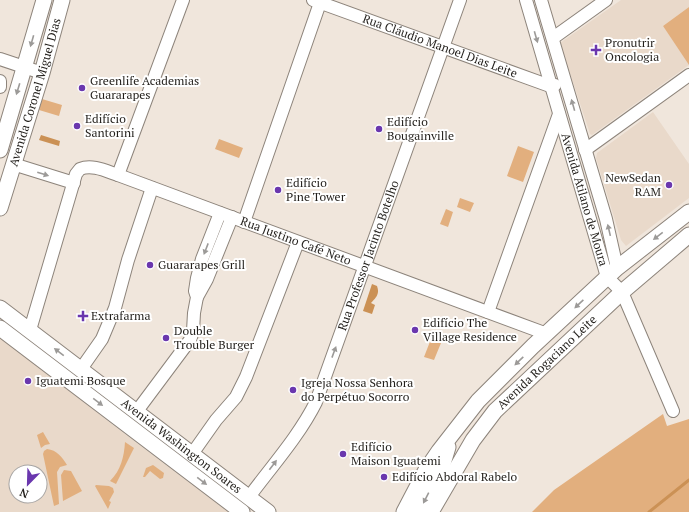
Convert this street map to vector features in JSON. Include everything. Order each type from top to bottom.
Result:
[{"type":"main road","name":"Avenida Coronel Miguel Dias","points":[[0,150],[44,0]]},
{"type":"main road","name":"Avenida Coronel Miguel Dias","points":[[0,208],[42,73],[62,0]]},
{"type":"main road","points":[[39,15],[57,20]]},
{"type":"main road","name":"Avenida Rogaciano Leite","points":[[404,512],[426,470],[478,401],[612,272],[689,212]]},
{"type":"main road","name":"Avenida Rogaciano Leite","points":[[431,512],[483,425],[501,404],[622,292],[689,235]]},
{"type":"main road","name":"Avenida Washington Soares","points":[[0,308],[268,512]]},
{"type":"main road","name":"Avenida Washington Soares","points":[[0,328],[242,512]]},
{"type":"main road","points":[[419,512],[442,467],[451,436]]},
{"type":"street","points":[[118,175],[182,0]]},
{"type":"street","name":"Rua Professor Jacinto Botelho","points":[[249,497],[308,418],[316,402],[460,0]]},
{"type":"street","name":"Avenida Atilano de Moura","points":[[526,0],[550,86],[612,272],[673,411]]},
{"type":"street","name":"Avenida Atilano de Moura","points":[[541,0],[606,219],[612,272]]},
{"type":"street","points":[[553,38],[606,0]]},
{"type":"street","points":[[244,222],[318,1]]},
{"type":"street","name":"Rua Cláudio Manoel Dias Leite","points":[[318,1],[550,86],[566,84]]},
{"type":"street","points":[[0,59],[42,73]]},
{"type":"street","points":[[585,150],[689,75]]},
{"type":"street","points":[[0,82],[0,87]]},
{"type":"street","points":[[488,312],[559,114]]},
{"type":"street","points":[[13,164],[74,183],[30,330]]},
{"type":"street","name":"Rua Justino Café Neto","points":[[74,183],[80,169],[89,167],[101,169],[547,334]]},
{"type":"street","points":[[81,369],[102,338],[115,308],[128,260],[152,188]]},
{"type":"street","points":[[197,297],[195,290],[197,278],[202,260],[220,213]]},
{"type":"street","points":[[137,411],[190,340],[193,331],[197,297],[207,279],[232,218]]},
{"type":"street","points":[[192,454],[216,420],[236,397],[246,377],[298,242]]},
{"type":"shaded area","points":[[621,0],[689,0],[689,7],[663,26],[689,65],[592,135],[590,134],[560,43]]},
{"type":"shaded area","points":[[689,7],[689,65],[663,26]]},
{"type":"shaded area","points":[[42,99],[62,105],[59,116],[39,110]]},
{"type":"shaded area","points":[[653,112],[689,164],[689,198],[626,246],[621,240],[596,158],[597,153]]},
{"type":"shaded area","points":[[41,135],[60,141],[59,146],[39,140]]},
{"type":"shaded area","points":[[219,139],[243,148],[239,158],[215,149]]},
{"type":"shaded area","points":[[518,146],[534,152],[523,182],[507,176]]},
{"type":"shaded area","points":[[460,198],[474,203],[470,212],[457,207]]},
{"type":"shaded area","points":[[446,209],[453,212],[448,227],[440,224]]},
{"type":"shaded area","points":[[372,284],[377,286],[378,294],[371,303],[375,305],[372,314],[363,311]]},
{"type":"shaded area","name":"Iguatemi Bosque","points":[[0,337],[113,425],[228,512],[0,512]]},
{"type":"shaded area","points":[[431,339],[441,343],[434,360],[424,357]]},
{"type":"shaded area","points":[[663,414],[667,426],[689,419],[689,512],[532,512],[554,490]]},
{"type":"shaded area","points":[[43,432],[50,444],[41,448],[37,435]]},
{"type":"shaded area","points":[[125,442],[134,448],[116,484],[110,481],[114,477],[121,463]]},
{"type":"shaded area","points":[[47,449],[56,452],[67,465],[60,467],[57,472],[59,504],[54,506],[48,478],[48,464],[45,464],[43,454]]},
{"type":"shaded area","points":[[153,465],[164,473],[163,478],[160,479],[150,471],[145,477],[143,477],[146,468]]},
{"type":"shaded area","points":[[64,470],[71,471],[82,491],[63,501],[61,475]]},
{"type":"shaded area","points":[[95,486],[109,486],[113,488],[114,492],[109,501],[111,502],[108,509]]},
{"type":"waterway","points":[[649,512],[689,480]]},
{"type":"place","name":"Pronutrir Oncologia","points":[[596,50]]},
{"type":"place","name":"Greenlife Academias Guararapes","points":[[82,88]]},
{"type":"place","name":"Edifício Santorini","points":[[77,126]]},
{"type":"place","name":"Edifício Bougainville","points":[[379,129]]},
{"type":"place","name":"NewSedan RAM","points":[[669,185]]},
{"type":"place","name":"Edifício Pine Tower","points":[[278,190]]},
{"type":"place","name":"Guararapes Grill","points":[[150,265]]},
{"type":"place","name":"Extrafarma","points":[[83,316]]},
{"type":"place","name":"Edifício The Village Residence","points":[[415,330]]},
{"type":"place","name":"Double Trouble Burger","points":[[166,338]]},
{"type":"place","name":"Iguatemi Bosque","points":[[28,381]]},
{"type":"place","name":"Igreja Nossa Senhora do Perpétuo Socorro","points":[[293,390]]},
{"type":"place","name":"Edifício Maison Iguatemi","points":[[343,454]]},
{"type":"place","name":"Edifício Abdoral Rabelo","points":[[384,477]]}]
